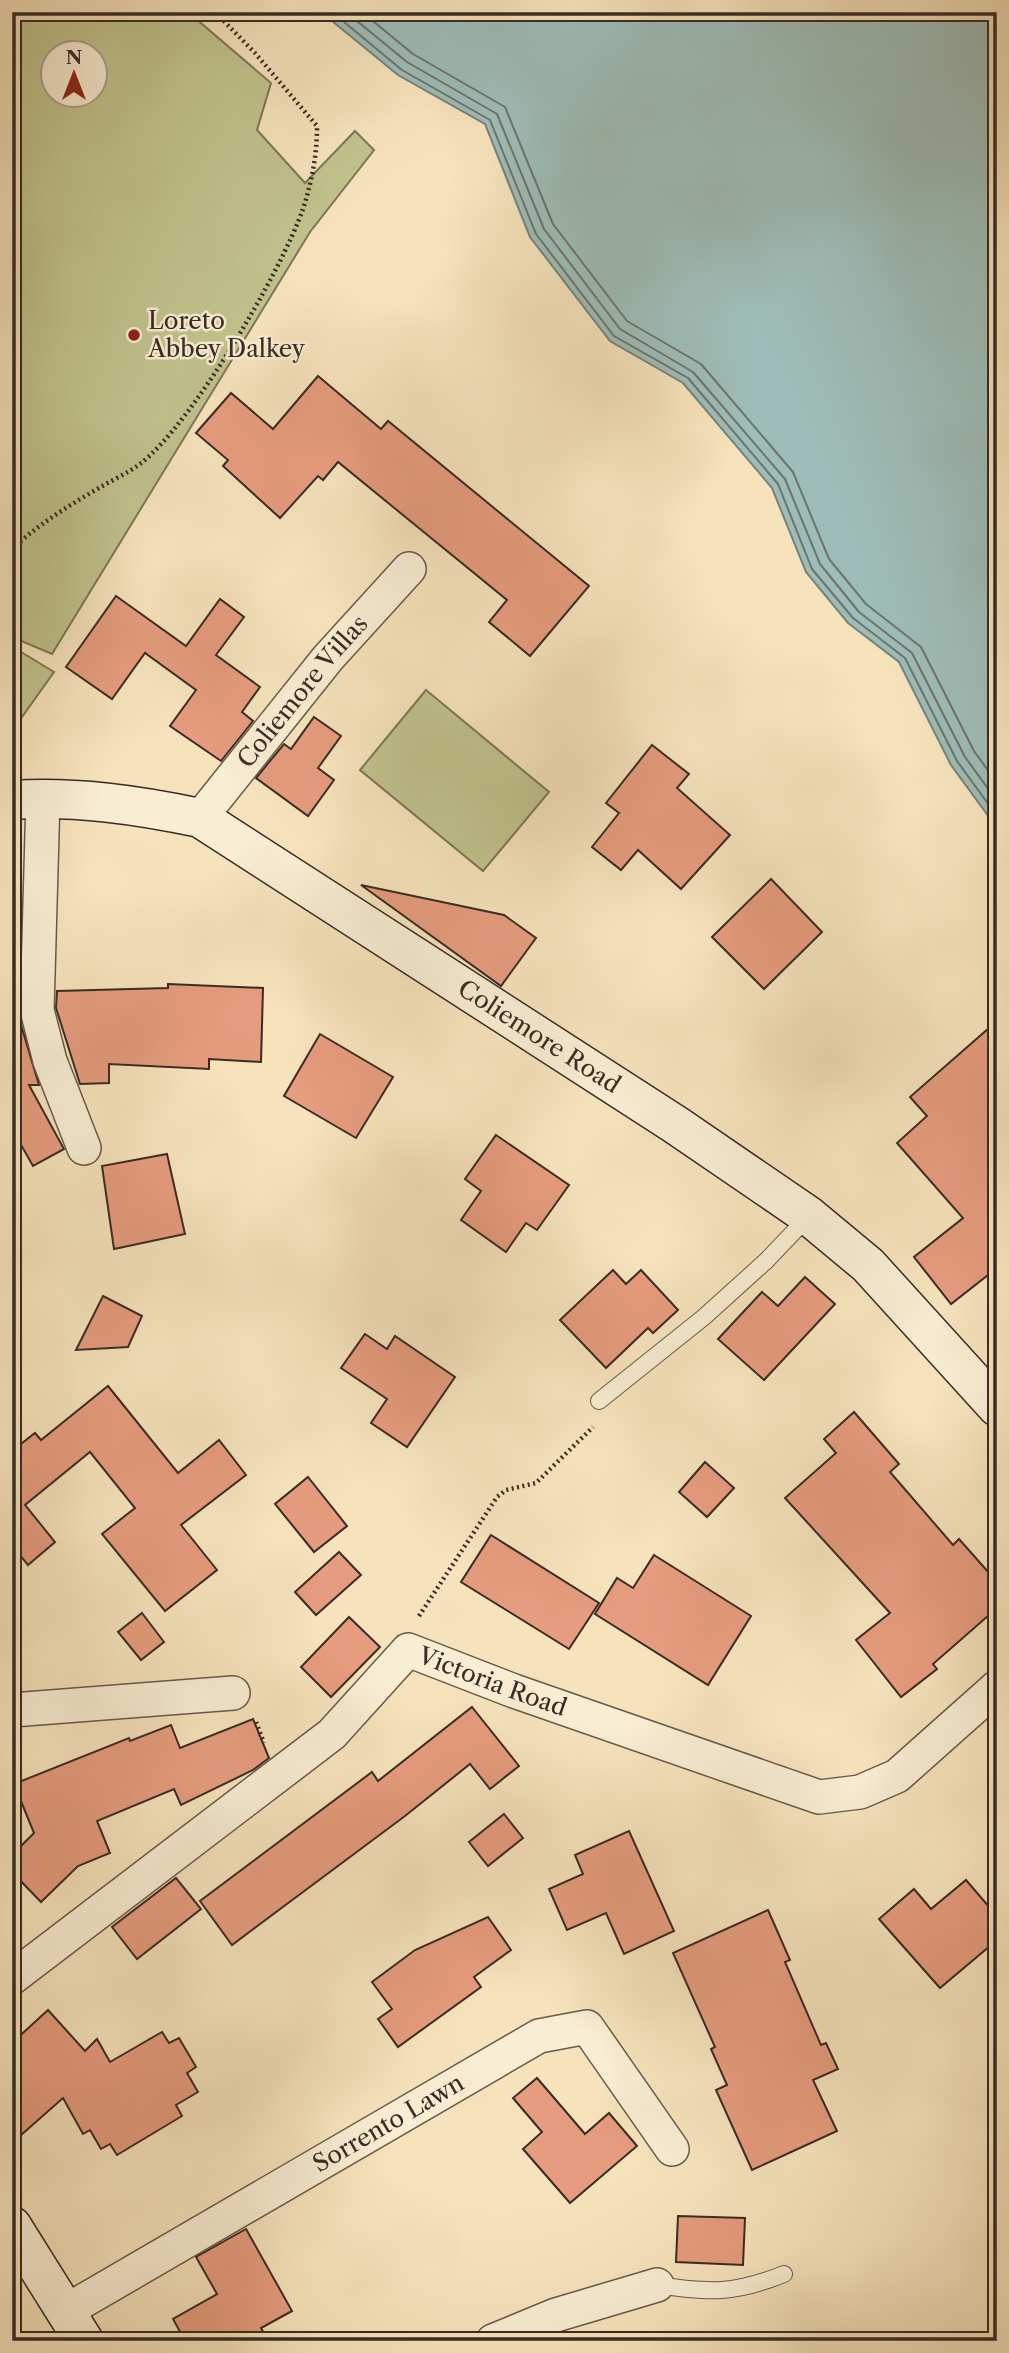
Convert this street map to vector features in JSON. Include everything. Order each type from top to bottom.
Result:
[{"type":"street","name":"Coliemore Villas","points":[[201,818],[328,658],[409,569]]},
{"type":"street","name":"Coliemore Road","points":[[27,799],[153,808],[201,818],[676,1125],[809,1216],[868,1265],[997,1407]]},
{"type":"street","points":[[27,799],[37,1010],[50,1061],[84,1148]]},
{"type":"street","name":"Victoria Road","points":[[12,1978],[331,1734],[408,1650],[514,1692],[819,1797],[860,1792],[897,1776],[997,1687]]},
{"type":"street","points":[[12,1710],[233,1693]]},
{"type":"street","name":"Sorrento Lawn","points":[[75,2326],[539,2036],[587,2026],[672,2149]]},
{"type":"street","points":[[12,2226],[75,2326]]},
{"type":"street","points":[[498,2340],[556,2315],[657,2285]]},
{"type":"lane","points":[[604,1398],[704,1317],[766,1261],[809,1216]]},
{"type":"lane","points":[[657,2285],[706,2293],[750,2287],[784,2274]]},
{"type":"path","points":[[12,549],[62,509],[140,464],[188,410],[269,281],[302,211],[317,160],[317,126],[255,53],[215,12]]},
{"type":"path","points":[[408,1650],[412,1628],[497,1497],[506,1490],[536,1483],[570,1446],[618,1407],[604,1398]]},
{"type":"path","points":[[233,1693],[248,1699],[276,1777]]},
{"type":"green space","name":"Loreto Abbey Dalkey","points":[[12,12],[188,12],[271,83],[257,130],[305,183],[355,131],[374,150],[310,232],[52,654],[12,637]]},
{"type":"green space","points":[[21,652],[54,672],[12,731],[12,657]]},
{"type":"green space","points":[[426,690],[549,792],[483,871],[360,770]]},
{"type":"water","points":[[321,12],[997,12],[997,828],[951,765],[899,662],[848,623],[806,572],[772,488],[683,383],[610,341],[530,237],[485,124],[398,75]]},
{"type":"building","points":[[318,376],[381,429],[388,421],[589,586],[530,656],[489,622],[507,600],[338,462],[323,480],[318,476],[280,518],[223,466],[228,460],[196,433],[231,393],[273,429]]},
{"type":"building","points":[[116,596],[186,646],[220,599],[244,617],[216,655],[260,687],[242,712],[253,721],[221,761],[170,726],[196,690],[145,653],[112,699],[66,667]]},
{"type":"building","points":[[314,717],[341,736],[318,768],[334,780],[308,816],[256,778],[284,744],[291,749]]},
{"type":"building","points":[[652,745],[689,774],[677,788],[730,835],[681,889],[638,850],[621,870],[592,847],[619,813],[606,803]]},
{"type":"building","points":[[771,879],[822,932],[764,989],[712,937]]},
{"type":"building","points":[[361,885],[504,915],[536,938],[501,986]]},
{"type":"building","points":[[168,984],[263,988],[261,1062],[209,1059],[209,1069],[109,1064],[109,1083],[80,1084],[56,1008],[57,991],[168,988]]},
{"type":"building","points":[[12,993],[18,993],[18,1015],[39,1085],[29,1085],[64,1149],[33,1166],[12,1129]]},
{"type":"building","points":[[997,1021],[997,1268],[951,1304],[914,1257],[963,1218],[897,1143],[927,1116],[910,1097]]},
{"type":"building","points":[[320,1034],[393,1077],[356,1138],[284,1096]]},
{"type":"building","points":[[496,1135],[569,1185],[537,1230],[526,1223],[506,1252],[461,1220],[481,1191],[465,1179]]},
{"type":"building","points":[[167,1154],[185,1234],[114,1249],[102,1166]]},
{"type":"building","points":[[613,1270],[626,1284],[641,1270],[678,1310],[653,1333],[648,1328],[606,1368],[560,1320]]},
{"type":"building","points":[[805,1277],[835,1304],[764,1380],[718,1339],[762,1292],[778,1306]]},
{"type":"building","points":[[103,1296],[142,1316],[128,1347],[76,1350]]},
{"type":"building","points":[[365,1334],[387,1349],[395,1336],[455,1377],[407,1447],[371,1423],[387,1399],[341,1368]]},
{"type":"building","points":[[108,1386],[178,1473],[219,1440],[246,1475],[181,1525],[217,1570],[165,1611],[102,1534],[135,1508],[90,1452],[25,1505],[55,1542],[28,1565],[12,1545],[12,1451],[35,1433],[41,1440]]},
{"type":"building","points":[[854,1412],[899,1464],[890,1472],[953,1545],[959,1539],[997,1582],[997,1608],[933,1664],[937,1669],[901,1697],[856,1640],[890,1613],[785,1498],[836,1453],[824,1439]]},
{"type":"building","points":[[705,1462],[734,1488],[707,1517],[679,1492]]},
{"type":"building","points":[[308,1477],[347,1526],[314,1552],[275,1504]]},
{"type":"building","points":[[491,1535],[599,1603],[569,1649],[461,1582]]},
{"type":"building","points":[[339,1552],[361,1575],[316,1615],[295,1592]]},
{"type":"building","points":[[654,1555],[751,1616],[708,1685],[595,1614],[617,1578],[633,1588]]},
{"type":"building","points":[[142,1613],[164,1642],[141,1660],[118,1632]]},
{"type":"building","points":[[349,1617],[380,1647],[331,1697],[301,1667]]},
{"type":"building","points":[[472,1707],[519,1766],[490,1789],[470,1764],[232,1945],[200,1901],[372,1772],[378,1781]]},
{"type":"building","points":[[253,1719],[269,1758],[253,1770],[181,1805],[174,1789],[97,1821],[110,1853],[78,1866],[41,1902],[12,1872],[12,1855],[34,1833],[14,1784],[129,1738],[130,1741],[171,1725],[180,1748]]},
{"type":"building","points":[[504,1814],[523,1838],[488,1866],[469,1842]]},
{"type":"building","points":[[629,1831],[674,1931],[624,1954],[606,1913],[567,1930],[549,1889],[583,1874],[575,1855]]},
{"type":"building","points":[[176,1878],[201,1909],[137,1959],[112,1927]]},
{"type":"building","points":[[966,1880],[997,1916],[997,1940],[940,1988],[879,1919],[914,1889],[931,1909]]},
{"type":"building","points":[[768,1910],[790,1960],[785,1962],[821,2045],[826,2043],[838,2069],[813,2080],[837,2131],[752,2170],[716,2090],[727,2085],[711,2049],[715,2047],[673,1953]]},
{"type":"building","points":[[488,1917],[511,1950],[474,1977],[481,1987],[398,2047],[378,2019],[392,2009],[372,1982],[415,1950]]},
{"type":"building","points":[[48,2010],[85,2051],[97,2039],[110,2062],[162,2032],[169,2043],[179,2038],[196,2067],[187,2073],[198,2092],[176,2105],[182,2116],[117,2155],[110,2144],[101,2149],[90,2130],[83,2134],[63,2098],[12,2143],[12,2043]]},
{"type":"building","points":[[537,2078],[585,2134],[609,2113],[637,2146],[570,2203],[523,2149],[542,2132],[513,2098]]},
{"type":"building","points":[[678,2216],[745,2218],[743,2265],[676,2262]]},
{"type":"building","points":[[246,2229],[292,2311],[261,2328],[268,2341],[185,2341],[173,2319],[217,2294],[196,2257]]},
{"type":"place","name":"Loreto Abbey Dalkey","points":[[134,335]]}]
